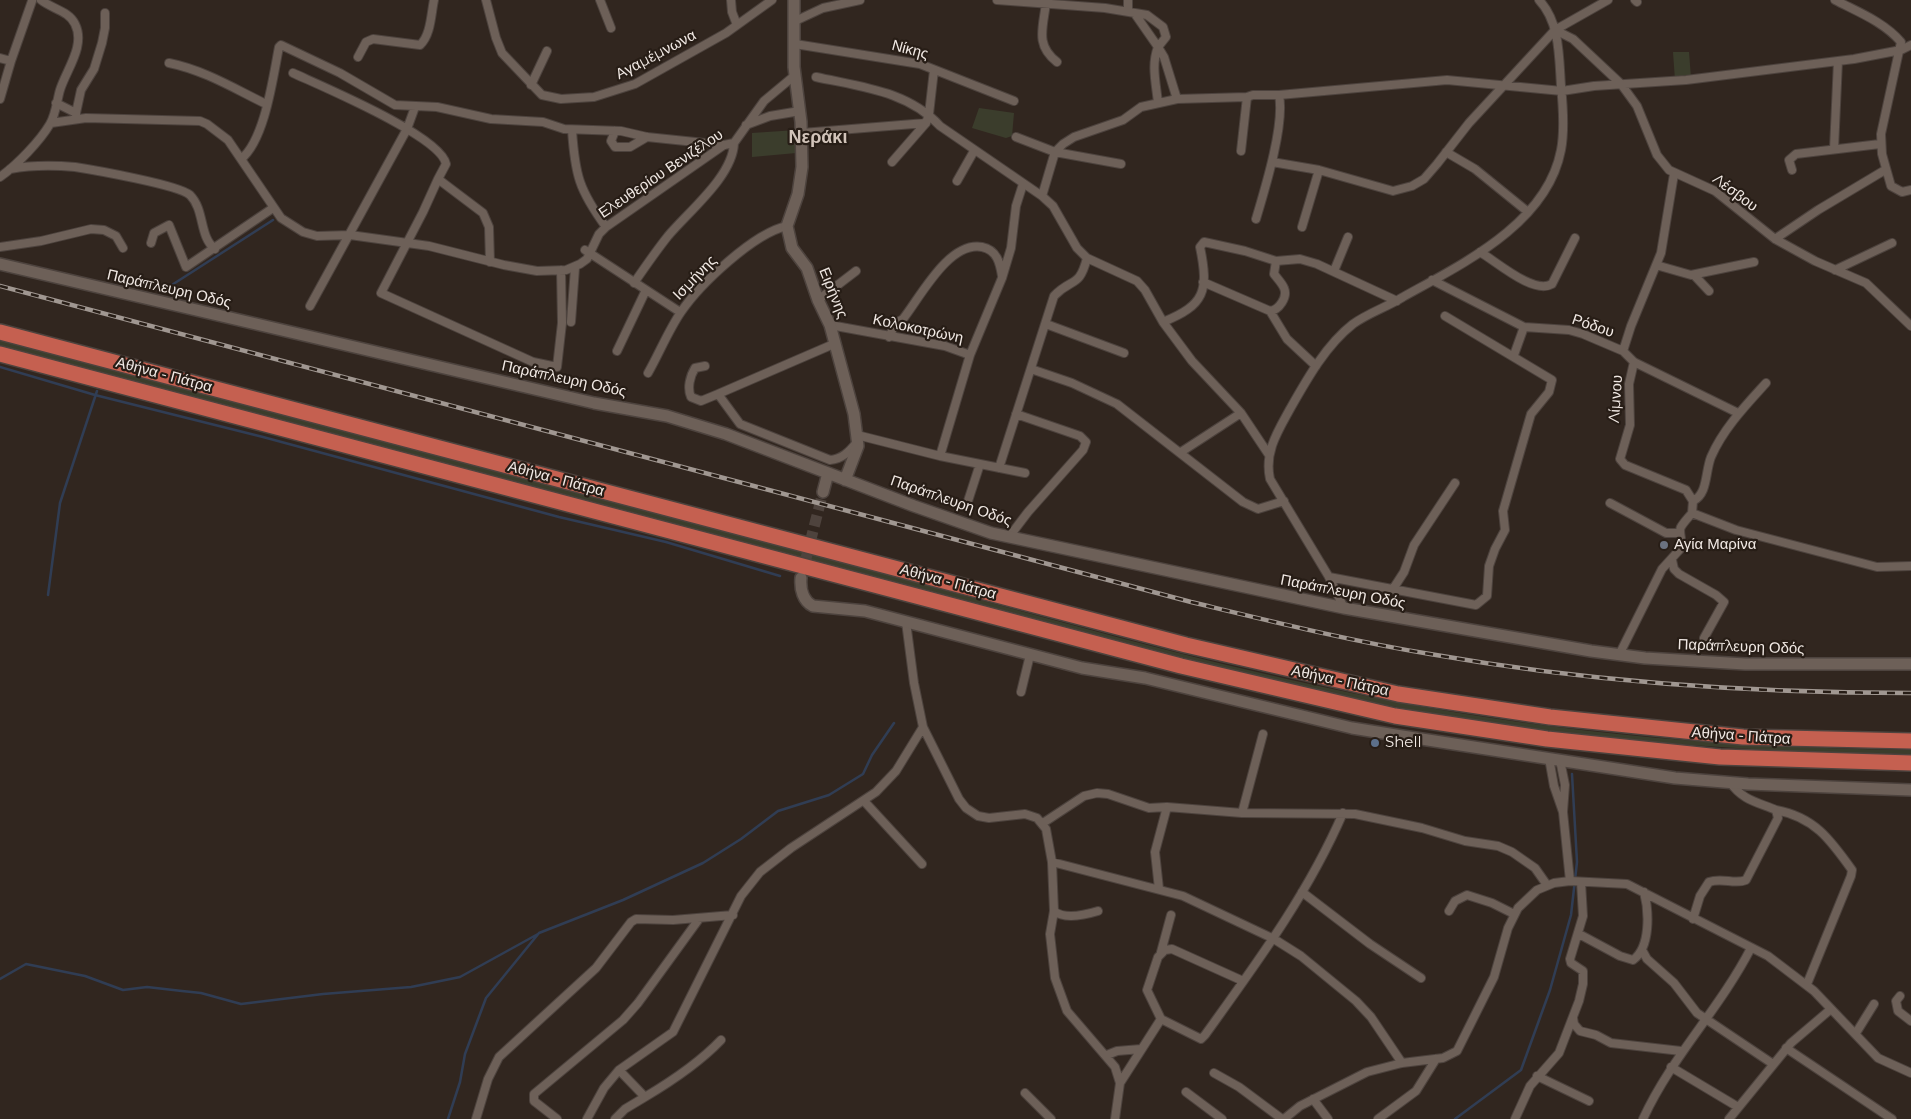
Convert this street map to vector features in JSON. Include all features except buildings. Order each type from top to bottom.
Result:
[{"type":"highway","name":"Αθήνα - Πάτρα","points":[[0,332],[1186,645],[1370,688],[1485,708],[1664,730],[1786,739],[1911,741]]},
{"type":"highway","name":"Αθήνα - Πάτρα","points":[[0,354],[1174,664],[1350,706],[1481,730],[1656,751],[1786,761],[1911,763]]},
{"type":"main road","points":[[787,226],[801,182],[802,133],[794,76],[794,0]]},
{"type":"main road","name":"Ειρήνης","points":[[787,226],[792,248],[807,268],[818,300],[830,325],[858,438],[857,450],[844,480]]},
{"type":"main road","name":"Παράπλευρη Οδός","points":[[0,264],[574,398],[667,416],[726,434],[960,524],[1009,537],[1344,608],[1619,655],[1745,664],[1911,664]]},
{"type":"main road","points":[[823,492],[828,473]]},
{"type":"main road","points":[[801,578],[802,592],[808,603],[813,606],[865,611],[1094,671],[1159,681],[1352,728],[1555,759],[1587,766],[1675,778],[1911,790]]},
{"type":"street","points":[[358,57],[366,42],[373,39],[420,45],[423,43],[429,29],[434,0]]},
{"type":"street","points":[[486,0],[498,46],[531,85],[547,51]]},
{"type":"street","points":[[600,0],[611,28]]},
{"type":"street","points":[[731,0],[732,12],[738,25]]},
{"type":"street","name":"Αγαμέμνωνα","points":[[531,85],[542,95],[561,99],[577,99],[615,92],[655,74],[738,25],[772,0]]},
{"type":"street","points":[[793,22],[824,8],[860,0]]},
{"type":"street","points":[[997,0],[1046,3],[1147,15],[1163,27],[1166,37],[1158,47],[1154,58],[1153,70],[1157,79],[1158,103]]},
{"type":"street","points":[[1128,0],[1132,13],[1164,57],[1177,99]]},
{"type":"street","points":[[1344,608],[1329,577],[1270,479],[1269,455],[1277,432],[1316,366],[1342,334],[1353,325],[1480,252],[1528,212],[1549,182],[1561,152],[1562,91],[1555,30],[1545,6],[1539,0]]},
{"type":"street","points":[[1272,162],[1320,170],[1387,189],[1401,190],[1424,179],[1468,123],[1555,30],[1608,0]]},
{"type":"street","points":[[1836,0],[1889,29],[1901,42],[1901,50],[1880,144],[1885,170],[1891,186],[1896,191],[1911,190]]},
{"type":"street","points":[[0,99],[10,61],[30,1],[44,2],[68,16],[75,24],[77,31],[76,53],[56,103],[51,123],[10,169],[0,177]]},
{"type":"street","points":[[1046,3],[1042,43],[1049,56],[1057,62]]},
{"type":"street","points":[[76,116],[81,90],[94,69],[102,43],[105,13]]},
{"type":"street","name":"Λέσβου","points":[[1555,30],[1573,39],[1621,84],[1636,106],[1661,163],[1674,174],[1714,191],[1775,240],[1866,283],[1911,326]]},
{"type":"street","name":"Νίκης","points":[[795,44],[920,64],[1014,100]]},
{"type":"street","points":[[241,159],[255,143],[281,45],[355,81],[387,101],[415,108],[436,107],[491,119],[543,122],[572,130],[615,131],[647,137],[724,145]]},
{"type":"street","points":[[1042,196],[1055,152],[1074,137],[1123,120],[1141,106],[1177,99],[1248,97],[1253,94],[1279,95],[1447,80],[1503,87],[1562,91],[1621,84],[1686,80],[1838,61],[1901,50],[1911,45]]},
{"type":"street","points":[[0,58],[10,61]]},
{"type":"street","points":[[1834,149],[1838,61]]},
{"type":"street","points":[[169,63],[207,75],[266,104]]},
{"type":"street","points":[[892,162],[926,123],[929,114],[934,70]]},
{"type":"street","points":[[293,73],[407,129],[431,143],[445,160],[446,164],[381,292],[506,351],[545,366],[557,367],[560,355],[561,270]]},
{"type":"street","name":"Ελευθερίου Βενιζέλου","points":[[575,268],[587,259],[587,251],[606,227],[724,145],[734,143],[764,101],[794,76]]},
{"type":"street","points":[[816,77],[882,91],[929,114],[940,126],[974,151],[1042,196],[1053,206],[1074,243],[1087,258],[1137,281],[1145,290],[1163,322],[1192,361],[1241,413],[1269,455]]},
{"type":"street","points":[[1256,219],[1272,162],[1279,95]]},
{"type":"street","points":[[1241,151],[1248,97]]},
{"type":"street","points":[[56,103],[76,116]]},
{"type":"street","points":[[310,306],[407,129],[415,108]]},
{"type":"street","points":[[746,125],[770,116],[800,111]]},
{"type":"street","points":[[51,123],[76,116],[177,119],[200,121],[208,124],[228,140],[281,218],[311,235],[350,235],[408,242],[490,262],[537,271],[575,268],[571,322]]},
{"type":"street","points":[[802,133],[926,123]]},
{"type":"street","points":[[572,130],[575,166],[581,189],[606,227]]},
{"type":"street","points":[[615,131],[611,141],[615,147],[630,147],[647,137]]},
{"type":"street","points":[[1016,137],[1055,152],[1121,164]]},
{"type":"street","points":[[634,283],[668,236],[726,170],[734,154],[734,143]]},
{"type":"street","points":[[1792,170],[1789,160],[1796,154],[1880,144]]},
{"type":"street","points":[[956,181],[974,151]]},
{"type":"street","points":[[1446,152],[1475,169],[1528,212]]},
{"type":"street","points":[[10,169],[26,166],[76,167],[185,190],[198,204],[207,240],[215,249]]},
{"type":"street","points":[[1302,227],[1320,170]]},
{"type":"street","points":[[1775,240],[1818,210],[1885,170]]},
{"type":"street","points":[[1623,352],[1631,326],[1656,265],[1665,235],[1674,174]]},
{"type":"street","points":[[438,179],[483,213],[488,227],[490,262]]},
{"type":"street","points":[[940,456],[970,354],[1002,278],[1011,248],[1015,214],[1023,184]]},
{"type":"street","points":[[151,243],[154,232],[169,226],[186,267],[273,208]]},
{"type":"street","name":"Ισμήνης","points":[[648,374],[680,312],[705,284],[726,264],[763,235],[787,226]]},
{"type":"street","points":[[0,247],[41,241],[91,229],[104,230],[116,236],[123,248]]},
{"type":"street","points":[[1334,271],[1348,237]]},
{"type":"street","points":[[1480,252],[1530,284],[1540,288],[1548,287],[1552,284],[1575,238]]},
{"type":"street","points":[[1163,322],[1193,307],[1203,289],[1200,247],[1204,242],[1246,251],[1276,261],[1300,259],[1334,271],[1397,301]]},
{"type":"street","points":[[1835,270],[1892,243]]},
{"type":"street","points":[[889,337],[896,323],[903,319],[947,259],[961,249],[978,246],[992,251],[1001,268],[1002,278]]},
{"type":"street","points":[[587,251],[680,312]]},
{"type":"street","points":[[999,468],[1054,296],[1079,280],[1083,274],[1087,258]]},
{"type":"street","points":[[1270,311],[1278,308],[1285,294],[1284,287],[1274,274],[1276,261]]},
{"type":"street","points":[[1656,265],[1680,274],[1694,275],[1754,262]]},
{"type":"street","points":[[818,300],[856,271]]},
{"type":"street","points":[[1694,275],[1709,291]]},
{"type":"street","name":"Ρόδου","points":[[1432,280],[1524,327],[1569,330],[1583,334],[1623,352],[1634,362],[1738,413]]},
{"type":"street","points":[[1203,282],[1270,311],[1287,339],[1316,366]]},
{"type":"street","points":[[617,351],[646,290]]},
{"type":"street","points":[[1329,577],[1476,605],[1487,596],[1491,560],[1505,530],[1503,512],[1531,414],[1553,383],[1548,376],[1445,316]]},
{"type":"street","points":[[1046,324],[1124,353]]},
{"type":"street","name":"Κολοκοτρώνη","points":[[830,325],[945,346],[970,354]]},
{"type":"street","points":[[1514,355],[1524,327]]},
{"type":"street","points":[[705,366],[695,368],[692,373],[689,392],[691,397],[701,401],[836,343]]},
{"type":"street","name":"Λίμνου","points":[[1634,362],[1629,384],[1630,425],[1620,458],[1625,465],[1686,490],[1693,501]]},
{"type":"street","points":[[1031,369],[1103,395],[1181,452],[1209,477],[1252,506],[1258,509],[1267,508],[1284,501]]},
{"type":"street","points":[[1619,655],[1662,570],[1682,547],[1678,533],[1680,527],[1692,513],[1693,501],[1702,494],[1711,456],[1738,413],[1766,382]]},
{"type":"street","points":[[718,394],[740,424],[830,460],[838,460],[849,452],[858,438],[1025,473]]},
{"type":"street","points":[[1181,452],[1241,413]]},
{"type":"street","points":[[1009,537],[1028,512],[1083,450],[1086,442],[1073,433],[1016,414]]},
{"type":"street","points":[[968,501],[980,464]]},
{"type":"street","points":[[1393,589],[1404,572],[1414,545],[1455,483]]},
{"type":"street","points":[[1610,503],[1666,533],[1678,533]]},
{"type":"street","points":[[1692,513],[1736,530],[1877,567],[1911,566]]},
{"type":"street","points":[[1672,560],[1674,569],[1679,574],[1724,602],[1704,638]]},
{"type":"street","points":[[906,622],[914,683],[923,727],[959,799],[971,813],[989,818],[1025,814],[1037,818],[1043,823],[1052,862],[1054,911],[1050,934],[1055,978],[1060,994],[1074,1022],[1107,1055],[1115,1067],[1120,1082]]},
{"type":"street","points":[[1021,692],[1030,655]]},
{"type":"street","points":[[587,1119],[604,1088],[620,1070],[673,1032],[746,888],[768,865],[882,787],[896,771],[923,727]]},
{"type":"street","points":[[1242,813],[1263,734]]},
{"type":"street","points":[[1555,759],[1554,786],[1563,812],[1570,881]]},
{"type":"street","points":[[1730,782],[1738,794],[1746,799],[1806,818],[1820,831],[1852,870],[1852,876],[1807,984]]},
{"type":"street","points":[[1043,823],[1084,796],[1097,793],[1108,794],[1144,807],[1167,806],[1242,813],[1343,813],[1378,818],[1422,828],[1465,841],[1498,846],[1512,852],[1535,868],[1547,885]]},
{"type":"street","points":[[864,801],[922,864]]},
{"type":"street","points":[[1159,889],[1155,852],[1167,806]]},
{"type":"street","points":[[1693,919],[1700,896],[1709,882],[1722,879],[1741,882],[1746,880],[1772,834],[1778,818],[1776,810]]},
{"type":"street","points":[[1171,915],[1161,952],[1147,990],[1161,1019],[1201,1039],[1274,939],[1329,844],[1343,813]]},
{"type":"street","points":[[1052,862],[1183,896],[1274,939],[1301,956],[1356,1001],[1371,1017],[1402,1064]]},
{"type":"street","points":[[1214,1073],[1240,1087],[1283,1119],[1300,1106],[1367,1072],[1448,1056],[1457,1051],[1466,1037],[1494,977],[1514,914],[1529,896],[1547,885],[1570,881],[1621,883],[1644,892],[1776,961],[1807,984],[1878,1058],[1911,1073]]},
{"type":"street","points":[[1515,1119],[1524,1095],[1537,1076],[1559,1053],[1584,977],[1583,971],[1571,963],[1570,959],[1583,916],[1581,882]]},
{"type":"street","points":[[1302,892],[1363,939],[1421,978]]},
{"type":"street","points":[[1579,934],[1633,960],[1642,950],[1649,920],[1644,892]]},
{"type":"street","points":[[1449,911],[1455,901],[1467,895],[1492,902],[1514,914]]},
{"type":"street","points":[[1054,911],[1058,914],[1073,916],[1098,911]]},
{"type":"street","points":[[476,1119],[488,1079],[499,1057],[596,968],[631,922],[636,919],[698,919],[733,915]]},
{"type":"street","points":[[557,1119],[534,1102],[534,1094],[623,1020],[638,1003],[698,919]]},
{"type":"street","points":[[1642,1119],[1671,1067],[1728,989],[1751,948]]},
{"type":"street","points":[[1161,952],[1172,949],[1243,981]]},
{"type":"street","points":[[1642,950],[1647,959],[1674,983],[1697,1013],[1773,1064]]},
{"type":"street","points":[[1900,996],[1896,1001],[1898,1011],[1911,1021]]},
{"type":"street","points":[[1856,1033],[1874,1004]]},
{"type":"street","points":[[1729,1119],[1786,1048],[1831,1009]]},
{"type":"street","points":[[1572,1018],[1580,1031],[1611,1043],[1681,1052]]},
{"type":"street","points":[[1115,1119],[1120,1082],[1161,1019]]},
{"type":"street","points":[[615,1119],[625,1109],[672,1080],[710,1052],[721,1040]]},
{"type":"street","points":[[1786,1048],[1892,1119]]},
{"type":"street","points":[[1107,1055],[1117,1051],[1141,1049]]},
{"type":"street","points":[[1378,1119],[1416,1091],[1436,1059]]},
{"type":"street","points":[[1671,1067],[1738,1107]]},
{"type":"street","points":[[620,1070],[644,1097]]},
{"type":"street","points":[[1537,1076],[1589,1101]]},
{"type":"street","points":[[1186,1092],[1222,1119]]},
{"type":"street","points":[[1025,1093],[1051,1119]]},
{"type":"street","points":[[1313,1099],[1328,1119]]},
{"type":"green space","points":[[1673,52],[1689,52],[1691,78],[1675,80]]},
{"type":"green space","points":[[979,108],[1014,113],[1012,136],[1006,138],[972,128]]},
{"type":"green space","points":[[797,130],[796,153],[752,157],[752,133]]},
{"type":"green space","points":[[0,340],[1186,655],[1323,687],[1456,712],[1585,730],[1715,742],[1846,749],[1911,750],[1911,754],[1787,751],[1602,737],[1479,721],[1354,699],[1162,652],[0,345]]},
{"type":"waterway","points":[[164,290],[273,220]]},
{"type":"waterway","points":[[0,367],[95,395],[263,437],[559,517],[666,542],[780,576]]},
{"type":"waterway","points":[[48,595],[60,503],[97,391]]},
{"type":"waterway","points":[[448,1119],[460,1082],[465,1054],[486,998],[539,933],[623,900],[703,863],[741,839],[778,811],[829,795],[863,774],[872,755],[894,723]]},
{"type":"waterway","points":[[1455,1119],[1521,1070],[1550,990],[1571,915],[1577,862],[1572,774]]},
{"type":"waterway","points":[[0,979],[26,964],[85,976],[123,990],[147,987],[201,993],[241,1004],[323,994],[411,987],[460,977],[538,934]]},
{"type":"tunnel","points":[[802,574],[823,492]]},
{"type":"railway","points":[[0,286],[1191,602],[1340,637],[1490,664],[1610,679],[1790,691],[1911,693]]},
{"type":"place","name":"Αγία Μαρίνα","points":[[1664,545]]},
{"type":"place","name":"Shell","points":[[1375,743]]},
{"type":"district","name":"Νεράκι","points":[[818,138]]}]
